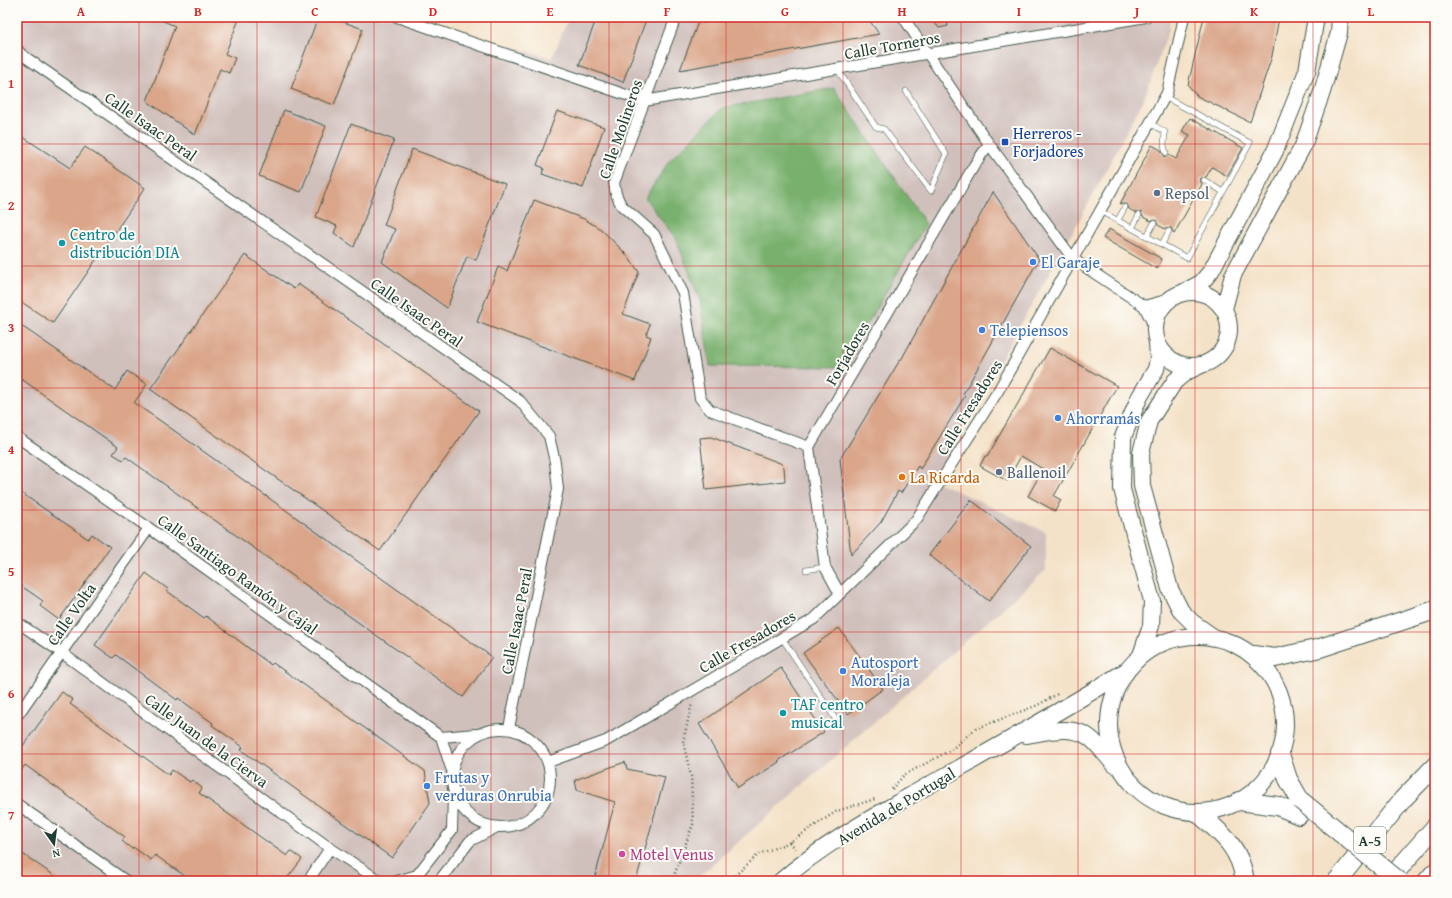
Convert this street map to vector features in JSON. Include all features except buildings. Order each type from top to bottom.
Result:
[{"type":"highway","points":[[1253,655],[1274,658],[1320,648],[1435,610]]},
{"type":"highway","points":[[1280,754],[1300,808],[1380,881]]},
{"type":"highway","name":"A-5","points":[[1337,881],[1403,799],[1435,766]]},
{"type":"highway","points":[[1239,802],[1300,808],[1399,881]]},
{"type":"highway","points":[[1198,812],[1226,837],[1236,851],[1243,867],[1245,881]]},
{"type":"highway","name":"A-5","points":[[1388,881],[1435,828]]},
{"type":"highway","points":[[1427,881],[1435,872]]},
{"type":"main road","points":[[1141,654],[1151,626],[1152,601],[1122,489],[1123,437],[1139,398],[1156,369],[1158,359],[1156,335],[1157,317],[1162,307],[1176,296],[1201,283],[1212,271],[1275,150],[1307,72],[1316,17]]},
{"type":"main road","points":[[1239,802],[1264,781],[1280,754],[1286,727],[1283,700],[1271,675],[1253,655],[1235,643],[1214,636],[1192,622],[1181,611],[1170,589],[1142,486],[1141,453],[1149,421],[1175,381],[1186,372],[1218,355],[1226,342],[1229,328],[1224,309],[1233,275],[1302,146],[1322,92],[1339,33],[1340,17]]},
{"type":"main road","points":[[1176,296],[1201,293],[1210,296],[1224,309]]},
{"type":"main road","points":[[1156,335],[1164,353],[1174,362],[1188,366],[1201,365]]},
{"type":"main road","points":[[1123,774],[1111,750],[1108,723],[1112,696],[1124,672],[1141,654],[1163,641],[1188,635],[1214,636]]},
{"type":"main road","name":"Avenida de Portugal","points":[[781,881],[794,869],[872,818],[1070,706],[1124,672]]},
{"type":"main road","name":"Avenida de Portugal","points":[[1014,738],[1056,730],[1073,731],[1089,738],[1138,790],[1156,802],[1176,810],[1198,812],[1219,809],[1239,802]]},
{"type":"street","points":[[397,17],[644,101]]},
{"type":"street","name":"Calle Molineros","points":[[676,17],[614,183],[616,194],[621,205],[654,234],[683,294],[700,398],[710,410],[809,447]]},
{"type":"street","points":[[903,17],[989,144],[1073,259],[1144,306],[1156,335]]},
{"type":"street","name":"Calle Torneros","points":[[644,101],[1146,17]]},
{"type":"street","name":"Calle Fresadores","points":[[548,762],[606,741],[814,619],[916,520],[998,391],[1165,97],[1184,17]]},
{"type":"street","name":"Calle Isaac Peral","points":[[17,49],[40,67],[520,401],[549,436],[555,462],[558,488],[509,728]]},
{"type":"street","name":"Forjadores","points":[[809,447],[975,164],[989,144]]},
{"type":"street","points":[[1144,306],[1176,296]]},
{"type":"street","name":"Calle Santiago Ramón y Cajal","points":[[17,438],[149,528],[441,737]]},
{"type":"street","points":[[809,447],[825,567],[840,594]]},
{"type":"street","name":"Calle Volta","points":[[17,716],[149,528]]},
{"type":"street","name":"Calle Juan de la Cierva","points":[[17,622],[62,653],[330,848],[380,881]]},
{"type":"street","points":[[397,881],[417,875],[452,830],[453,795],[451,768],[441,737],[476,734],[509,728],[534,740],[548,762],[550,785],[542,807],[523,823],[495,828],[470,841],[439,881]]},
{"type":"street","points":[[451,768],[459,750],[476,734]]},
{"type":"street","points":[[453,795],[470,818],[495,828]]},
{"type":"street","points":[[17,804],[126,881]]},
{"type":"street","points":[[308,881],[330,848]]},
{"type":"lane","points":[[837,69],[876,127],[884,129],[931,191],[946,154],[906,91]]},
{"type":"lane","points":[[1100,211],[1188,258],[1250,143],[1165,97]]},
{"type":"lane","points":[[1150,123],[1165,132],[1164,145],[1166,153]]},
{"type":"lane","points":[[1158,148],[1164,145]]},
{"type":"lane","points":[[1204,180],[1224,192]]},
{"type":"lane","points":[[1118,220],[1125,207]]},
{"type":"lane","points":[[1132,228],[1139,215]]},
{"type":"lane","points":[[1147,236],[1154,223]]},
{"type":"lane","points":[[1162,244],[1169,231]]},
{"type":"lane","points":[[806,570],[825,567]]},
{"type":"lane","points":[[782,638],[838,723]]},
{"type":"path","points":[[672,881],[693,824],[691,776],[683,742],[695,689]]},
{"type":"path","points":[[888,794],[904,775],[951,750],[976,729],[1038,704],[1065,690]]},
{"type":"path","points":[[729,881],[759,854],[790,842],[837,811],[881,796]]},
{"type":"shaded area","points":[[17,17],[407,17],[552,58],[569,17],[1170,17],[1169,29],[1144,99],[1080,219],[933,480],[1046,532],[1046,570],[694,881],[17,881]]},
{"type":"green space","points":[[834,88],[926,224],[842,367],[710,366],[700,300],[676,239],[645,198],[669,161],[722,108]]},
{"type":"place","name":"Herreros - Forjadores","points":[[1005,142]]},
{"type":"place","name":"Repsol","points":[[1157,193]]},
{"type":"place","name":"Centro de distribución DIA","points":[[62,243]]},
{"type":"place","name":"El Garaje","points":[[1033,262]]},
{"type":"place","name":"Telepiensos","points":[[982,330]]},
{"type":"place","name":"Ahorramás","points":[[1058,418]]},
{"type":"place","name":"Ballenoil","points":[[999,472]]},
{"type":"place","name":"La Ricarda","points":[[902,477]]},
{"type":"place","name":"Autosport Moraleja","points":[[843,671]]},
{"type":"place","name":"TAF centro musical","points":[[783,713]]},
{"type":"place","name":"Frutas y verduras Onrubia","points":[[427,786]]},
{"type":"place","name":"Motel Venus","points":[[622,854]]}]
